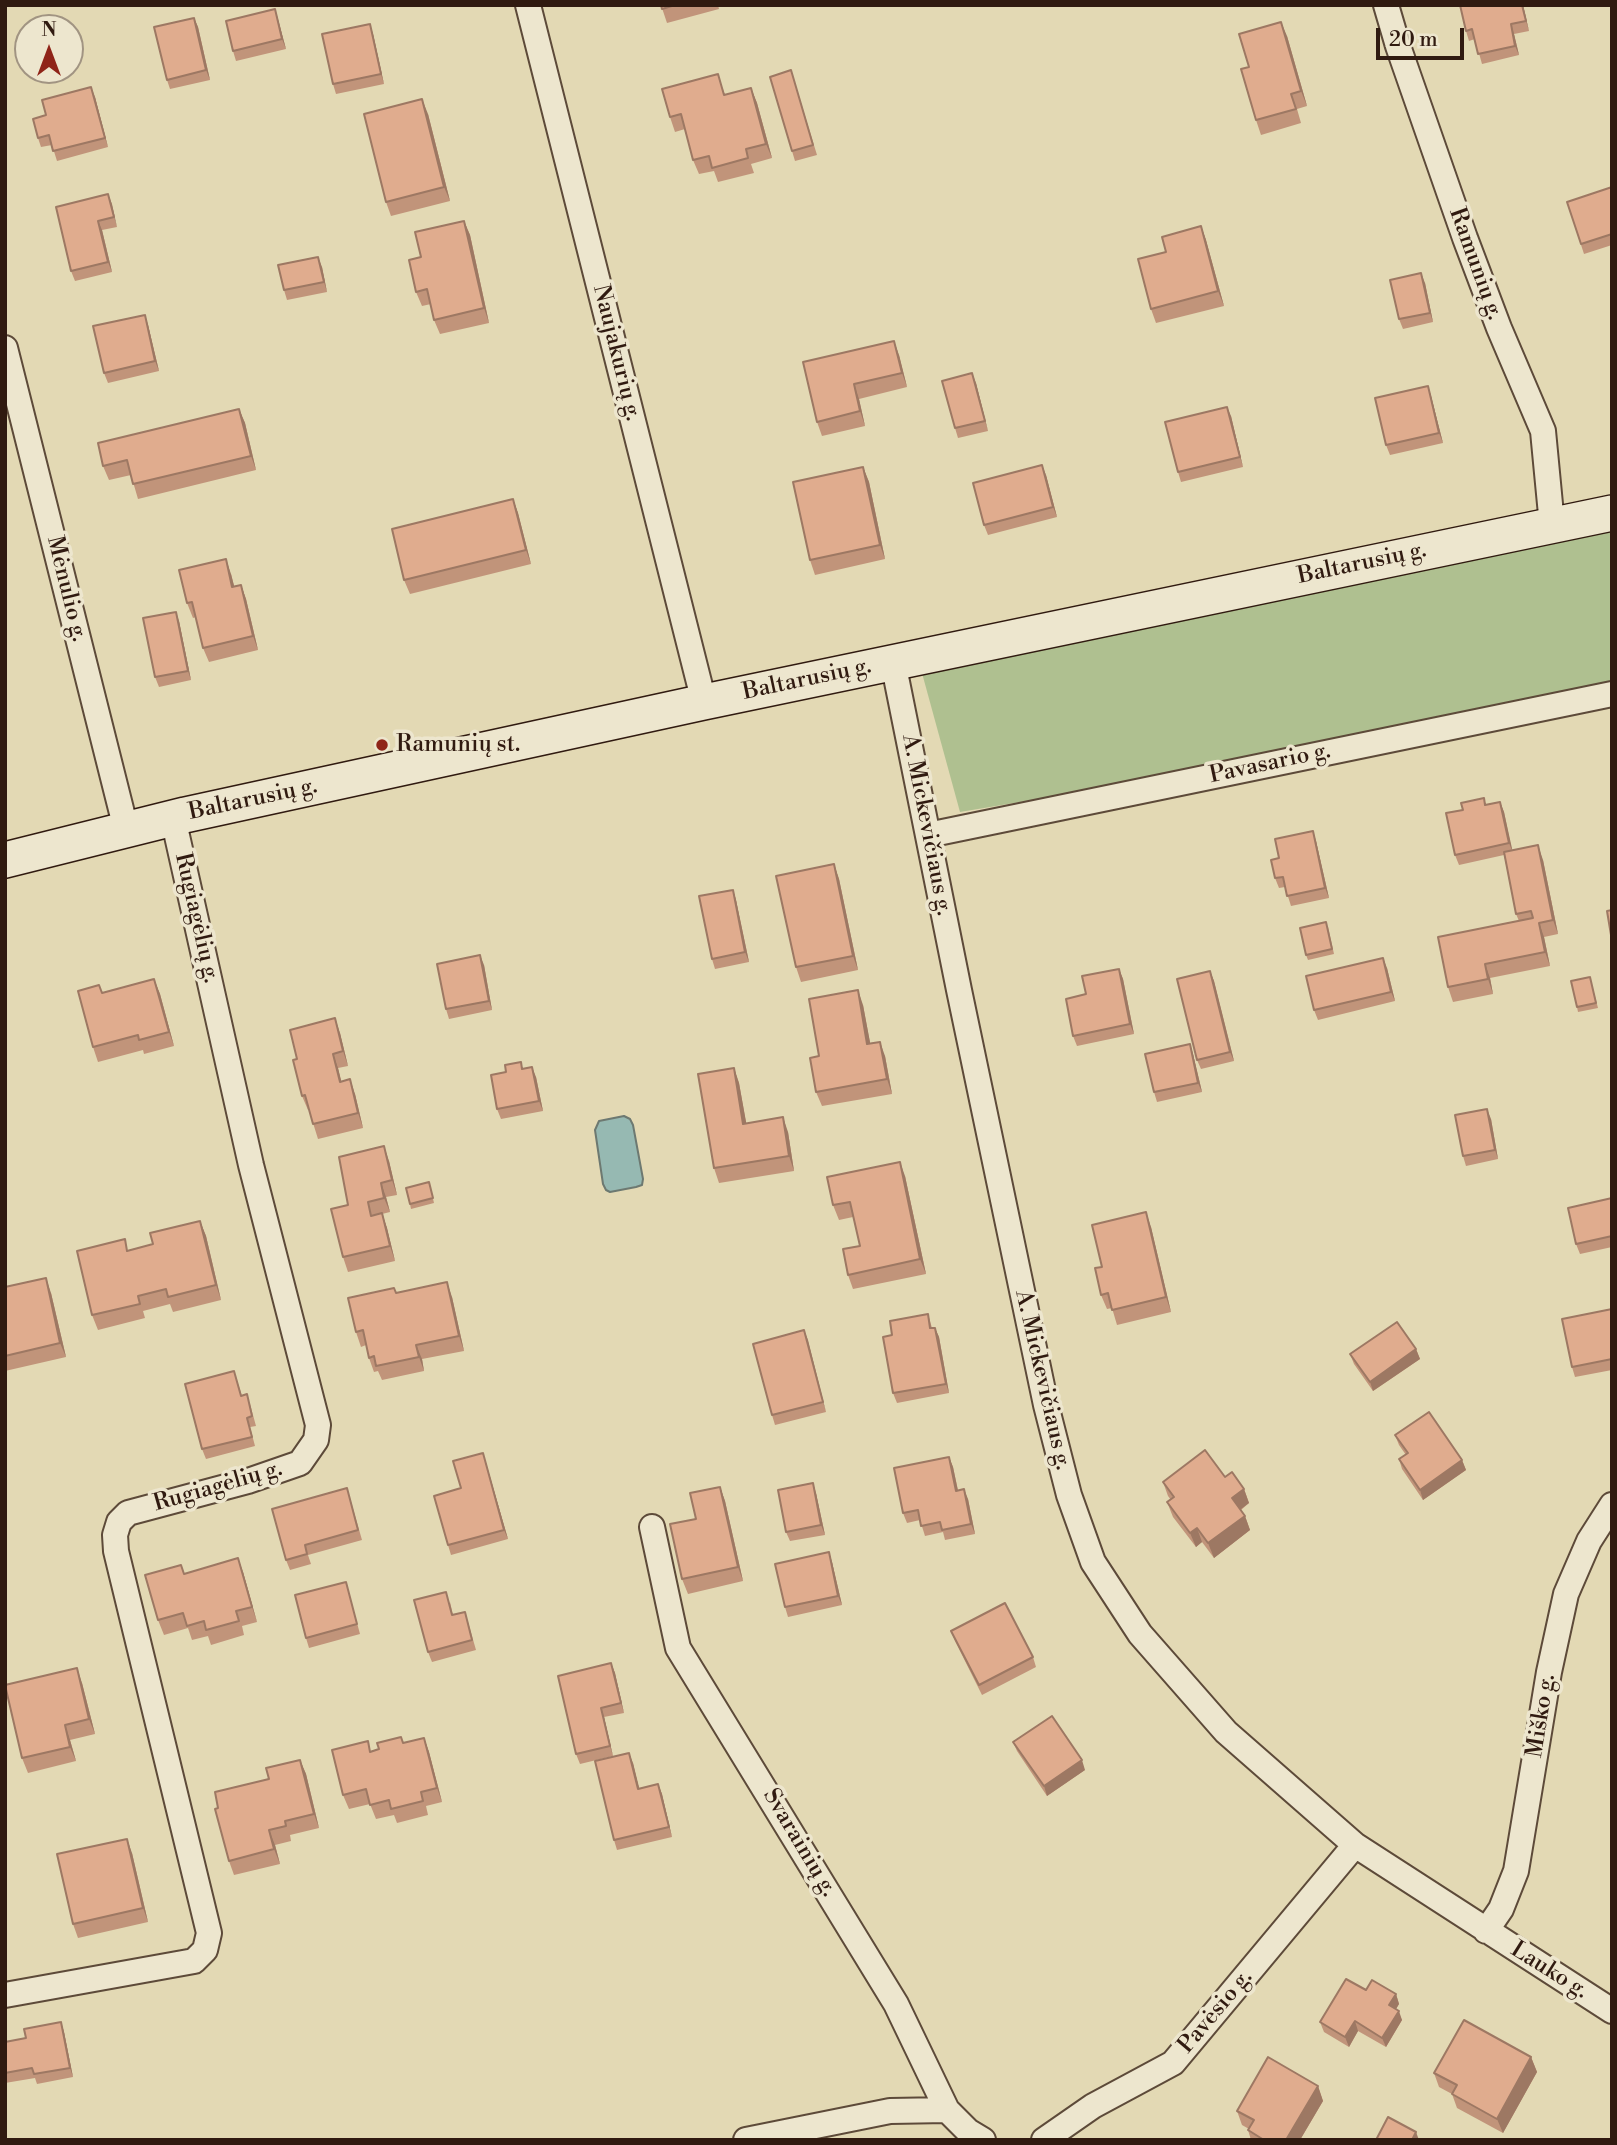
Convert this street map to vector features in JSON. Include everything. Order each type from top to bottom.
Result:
[{"type":"main road","name":"Baltarusių g.","points":[[5,860],[173,818],[704,702],[1612,513]]},
{"type":"street","name":"Naujakurių g.","points":[[528,5],[704,702]]},
{"type":"street","name":"Ramunių g.","points":[[1386,5],[1465,238],[1499,328],[1543,431],[1552,525]]},
{"type":"street","name":"Mėnulio g.","points":[[5,348],[126,829]]},
{"type":"street","name":"A. Mickevičiaus g.","points":[[893,662],[1046,1405],[1069,1495],[1093,1562],[1140,1634],[1226,1732],[1355,1845],[1486,1931]]},
{"type":"street","name":"Pavasario g.","points":[[928,835],[1612,694]]},
{"type":"street","name":"Rugiagėlių g.","points":[[5,1995],[194,1961],[205,1950],[209,1933],[116,1551],[115,1535],[119,1522],[128,1513],[248,1481],[300,1463],[316,1440],[318,1425],[251,1165],[173,818]]},
{"type":"street","name":"Miško g.","points":[[1486,1931],[1501,1909],[1517,1871],[1549,1672],[1566,1594],[1589,1541],[1612,1505]]},
{"type":"street","name":"Svarainių g.","points":[[652,1527],[678,1648],[896,2004],[947,2110],[968,2132],[984,2140]]},
{"type":"street","name":"Pavėsio g.","points":[[1044,2140],[1093,2106],[1173,2063],[1355,1845]]},
{"type":"street","name":"Lauko g.","points":[[1486,1931],[1612,2011]]},
{"type":"street","points":[[746,2140],[890,2111],[947,2110]]},
{"type":"green space","points":[[1612,530],[1612,684],[960,812],[922,673]]},
{"type":"water","points":[[624,1116],[630,1119],[633,1125],[642,1185],[610,1192],[603,1184],[595,1130],[599,1121]]},
{"type":"building","points":[[1460,5],[1522,5],[1526,21],[1511,24],[1515,46],[1478,54],[1472,29],[1466,31]]},
{"type":"building","points":[[275,9],[282,39],[233,51],[226,21]]},
{"type":"building","points":[[194,18],[206,70],[167,80],[154,27]]},
{"type":"building","points":[[1281,22],[1301,91],[1291,94],[1296,109],[1256,120],[1241,69],[1249,67],[1239,34]]},
{"type":"building","points":[[370,24],[381,74],[333,84],[322,34]]},
{"type":"building","points":[[791,70],[813,145],[792,151],[770,77]]},
{"type":"building","points":[[718,74],[724,95],[751,88],[766,144],[746,149],[748,158],[712,168],[709,156],[693,160],[681,114],[670,117],[662,89]]},
{"type":"building","points":[[91,87],[105,138],[53,151],[49,135],[38,138],[33,119],[46,115],[42,100]]},
{"type":"building","points":[[422,99],[444,187],[386,202],[364,114]]},
{"type":"building","points":[[1612,187],[1612,234],[1581,244],[1567,202]]},
{"type":"building","points":[[108,194],[114,217],[98,221],[108,262],[71,271],[56,207]]},
{"type":"building","points":[[464,221],[484,308],[434,320],[427,289],[416,292],[409,260],[421,257],[415,232]]},
{"type":"building","points":[[1201,226],[1218,291],[1151,309],[1138,259],[1166,252],[1162,237]]},
{"type":"building","points":[[318,257],[324,282],[284,290],[278,265]]},
{"type":"building","points":[[1421,273],[1430,313],[1399,319],[1390,280]]},
{"type":"building","points":[[145,315],[155,361],[104,373],[93,326]]},
{"type":"building","points":[[894,341],[902,373],[854,384],[860,411],[817,422],[803,362]]},
{"type":"building","points":[[972,373],[985,421],[955,428],[942,381]]},
{"type":"building","points":[[1428,386],[1439,433],[1386,445],[1375,398]]},
{"type":"building","points":[[1227,407],[1240,457],[1178,472],[1165,422]]},
{"type":"building","points":[[239,409],[251,456],[133,484],[127,460],[103,466],[98,443]]},
{"type":"building","points":[[1042,465],[1053,507],[984,525],[973,483]]},
{"type":"building","points":[[863,467],[880,545],[810,560],[793,482]]},
{"type":"building","points":[[513,499],[526,550],[404,580],[392,529]]},
{"type":"building","points":[[226,559],[232,587],[241,585],[253,636],[203,648],[192,602],[187,603],[179,570]]},
{"type":"building","points":[[176,612],[188,671],[155,677],[143,618]]},
{"type":"building","points":[[1484,798],[1485,805],[1500,802],[1509,843],[1455,855],[1446,813],[1463,810],[1461,803]]},
{"type":"building","points":[[1313,831],[1325,888],[1287,896],[1283,877],[1275,878],[1271,860],[1279,858],[1275,839]]},
{"type":"building","points":[[1538,845],[1553,920],[1539,923],[1545,952],[1485,964],[1488,979],[1448,987],[1438,937],[1533,918],[1531,911],[1516,914],[1504,852]]},
{"type":"building","points":[[834,864],[853,956],[796,967],[776,876]]},
{"type":"building","points":[[733,890],[745,952],[712,959],[699,896]]},
{"type":"building","points":[[1612,910],[1612,941],[1607,911]]},
{"type":"building","points":[[1326,922],[1332,949],[1306,955],[1300,928]]},
{"type":"building","points":[[480,955],[489,1001],[446,1009],[437,964]]},
{"type":"building","points":[[1383,958],[1391,992],[1314,1010],[1306,976]]},
{"type":"building","points":[[1119,969],[1130,1024],[1073,1036],[1066,999],[1086,994],[1082,976]]},
{"type":"building","points":[[1210,971],[1230,1052],[1197,1060],[1177,979]]},
{"type":"building","points":[[1590,977],[1596,1003],[1577,1007],[1571,981]]},
{"type":"building","points":[[154,979],[169,1032],[139,1040],[138,1035],[93,1047],[78,991],[99,985],[102,993]]},
{"type":"building","points":[[858,990],[867,1044],[880,1042],[887,1079],[816,1092],[810,1058],[819,1056],[809,999]]},
{"type":"building","points":[[335,1018],[343,1051],[333,1054],[340,1082],[350,1079],[358,1113],[313,1124],[305,1095],[302,1096],[293,1060],[297,1059],[290,1030]]},
{"type":"building","points":[[1190,1044],[1198,1083],[1154,1092],[1145,1054]]},
{"type":"building","points":[[521,1062],[522,1069],[532,1067],[539,1101],[497,1109],[491,1075],[506,1072],[505,1065]]},
{"type":"building","points":[[734,1068],[743,1124],[783,1117],[789,1156],[714,1168],[698,1074]]},
{"type":"building","points":[[1487,1109],[1495,1150],[1463,1156],[1455,1115]]},
{"type":"building","points":[[384,1146],[392,1180],[381,1183],[384,1198],[368,1202],[371,1216],[382,1213],[390,1246],[343,1257],[331,1209],[348,1205],[339,1157]]},
{"type":"building","points":[[900,1162],[920,1259],[848,1275],[843,1249],[860,1246],[850,1202],[833,1205],[827,1177]]},
{"type":"building","points":[[429,1182],[433,1198],[410,1204],[406,1188]]},
{"type":"building","points":[[1612,1198],[1612,1236],[1576,1244],[1568,1208]]},
{"type":"building","points":[[1146,1212],[1166,1297],[1112,1310],[1108,1293],[1101,1295],[1095,1268],[1102,1267],[1092,1225]]},
{"type":"building","points":[[200,1221],[216,1285],[168,1297],[166,1289],[138,1296],[140,1304],[92,1315],[77,1251],[125,1239],[127,1251],[153,1244],[150,1233]]},
{"type":"building","points":[[46,1278],[60,1343],[5,1356],[5,1287]]},
{"type":"building","points":[[447,1282],[459,1336],[416,1345],[419,1357],[376,1366],[374,1356],[369,1358],[363,1330],[356,1332],[348,1298],[394,1288],[396,1293]]},
{"type":"building","points":[[1612,1309],[1612,1359],[1572,1367],[1562,1319]]},
{"type":"building","points":[[928,1314],[930,1328],[935,1328],[946,1384],[893,1393],[883,1337],[892,1335],[890,1321]]},
{"type":"building","points":[[1397,1322],[1416,1349],[1370,1382],[1350,1354]]},
{"type":"building","points":[[804,1330],[823,1402],[772,1415],[753,1344]]},
{"type":"building","points":[[234,1371],[241,1396],[247,1394],[252,1416],[247,1418],[252,1437],[202,1449],[185,1384]]},
{"type":"building","points":[[1429,1412],[1462,1460],[1420,1490],[1399,1459],[1408,1453],[1395,1435]]},
{"type":"building","points":[[1205,1450],[1225,1477],[1232,1472],[1244,1489],[1232,1498],[1245,1516],[1208,1543],[1197,1528],[1190,1533],[1167,1502],[1174,1497],[1163,1482]]},
{"type":"building","points":[[483,1453],[504,1530],[448,1545],[434,1496],[461,1488],[453,1461]]},
{"type":"building","points":[[949,1457],[956,1491],[964,1489],[971,1524],[942,1530],[940,1522],[921,1526],[918,1510],[903,1513],[894,1468]]},
{"type":"building","points":[[813,1483],[821,1525],[786,1532],[778,1490]]},
{"type":"building","points":[[720,1487],[738,1567],[682,1579],[670,1524],[696,1519],[690,1493]]},
{"type":"building","points":[[347,1488],[358,1530],[305,1545],[307,1554],[286,1560],[272,1509]]},
{"type":"building","points":[[829,1552],[838,1596],[785,1607],[775,1564]]},
{"type":"building","points":[[238,1558],[252,1607],[236,1611],[239,1621],[206,1630],[204,1621],[187,1626],[183,1613],[158,1620],[145,1575],[181,1565],[184,1574]]},
{"type":"building","points":[[346,1582],[357,1624],[306,1638],[295,1595]]},
{"type":"building","points":[[446,1592],[452,1615],[465,1612],[472,1640],[428,1652],[414,1600]]},
{"type":"building","points":[[1005,1603],[1033,1657],[979,1685],[951,1631]]},
{"type":"building","points":[[611,1663],[621,1703],[601,1708],[610,1746],[576,1754],[558,1676]]},
{"type":"building","points":[[77,1668],[89,1719],[65,1725],[70,1747],[22,1758],[5,1685]]},
{"type":"building","points":[[1052,1716],[1082,1760],[1044,1786],[1013,1742]]},
{"type":"building","points":[[401,1737],[403,1743],[424,1738],[437,1788],[421,1792],[423,1801],[391,1809],[389,1800],[370,1805],[366,1789],[343,1795],[332,1750],[368,1741],[370,1752],[379,1749],[377,1743]]},
{"type":"building","points":[[629,1753],[638,1789],[658,1784],[669,1827],[614,1840],[595,1761]]},
{"type":"building","points":[[300,1760],[314,1814],[285,1821],[286,1826],[269,1830],[274,1849],[229,1861],[215,1809],[218,1808],[215,1792],[269,1779],[266,1768]]},
{"type":"building","points":[[127,1839],[143,1908],[73,1924],[57,1854]]},
{"type":"building","points":[[1346,1979],[1366,1990],[1372,1980],[1396,1994],[1389,2005],[1399,2011],[1382,2038],[1355,2021],[1345,2037],[1320,2022]]},
{"type":"building","points":[[1464,2020],[1531,2057],[1497,2119],[1452,2094],[1457,2085],[1434,2073]]},
{"type":"building","points":[[61,2022],[70,2068],[34,2074],[32,2068],[5,2073],[5,2042],[26,2038],[24,2029]]},
{"type":"building","points":[[1268,2057],[1318,2086],[1286,2140],[1264,2140],[1248,2130],[1254,2120],[1237,2111]]},
{"type":"building","points":[[1388,2117],[1416,2132],[1412,2140],[1376,2140]]},
{"type":"place","name":"Ramunių st.","points":[[382,745]]}]
